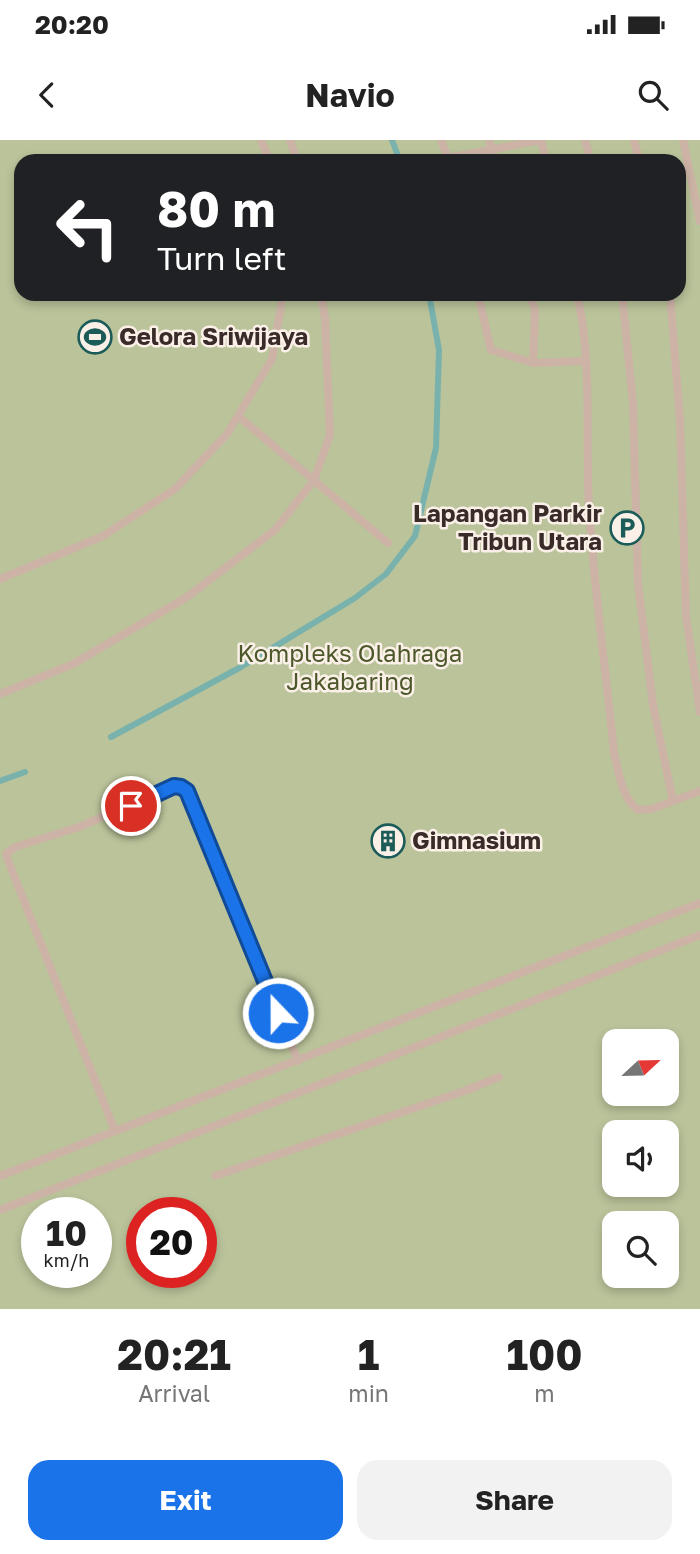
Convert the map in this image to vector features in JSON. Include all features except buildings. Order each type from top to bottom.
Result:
[{"type":"lane","points":[[489,140],[493,154]]},
{"type":"lane","points":[[472,154],[541,140]]},
{"type":"lane","points":[[686,154],[700,221]]},
{"type":"lane","points":[[0,579],[103,536],[175,489],[227,434],[272,359],[281,301]]},
{"type":"lane","points":[[0,694],[73,664],[187,597],[275,530],[314,481],[330,435],[322,301]]},
{"type":"lane","points":[[480,301],[491,350],[533,363],[585,361]]},
{"type":"lane","points":[[532,301],[535,311],[533,363]]},
{"type":"lane","points":[[579,301],[583,316],[589,508],[614,753],[624,792],[631,805],[638,810],[652,809],[700,791]]},
{"type":"lane","points":[[623,301],[632,403],[638,584],[653,705],[673,801]]},
{"type":"lane","points":[[671,301],[680,420],[686,617],[700,712]]},
{"type":"lane","points":[[238,416],[388,543]]},
{"type":"lane","points":[[115,1131],[6,854],[15,847],[79,827],[174,786],[181,787],[190,798],[298,1061]]},
{"type":"lane","points":[[0,1176],[700,903]]},
{"type":"lane","points":[[0,1210],[700,935]]},
{"type":"lane","points":[[215,1176],[499,1077]]},
{"type":"green space","name":"Kompleks Olahraga Jakabaring","points":[[0,140],[700,140],[700,1309],[0,1309]]},
{"type":"waterway","points":[[392,140],[397,154]]},
{"type":"waterway","points":[[111,737],[241,667],[355,598],[386,574],[415,536],[436,448],[439,350],[430,301]]},
{"type":"waterway","points":[[0,781],[25,772]]},
{"type":"place","name":"Gelora Sriwijaya","points":[[95,337]]},
{"type":"place","name":"Lapangan Parkir Tribun Utara","points":[[627,528]]},
{"type":"place","name":"Gimnasium","points":[[388,841]]},
{"type":"route","points":[[131,806],[174,786],[187,791],[278,1013]]}]
